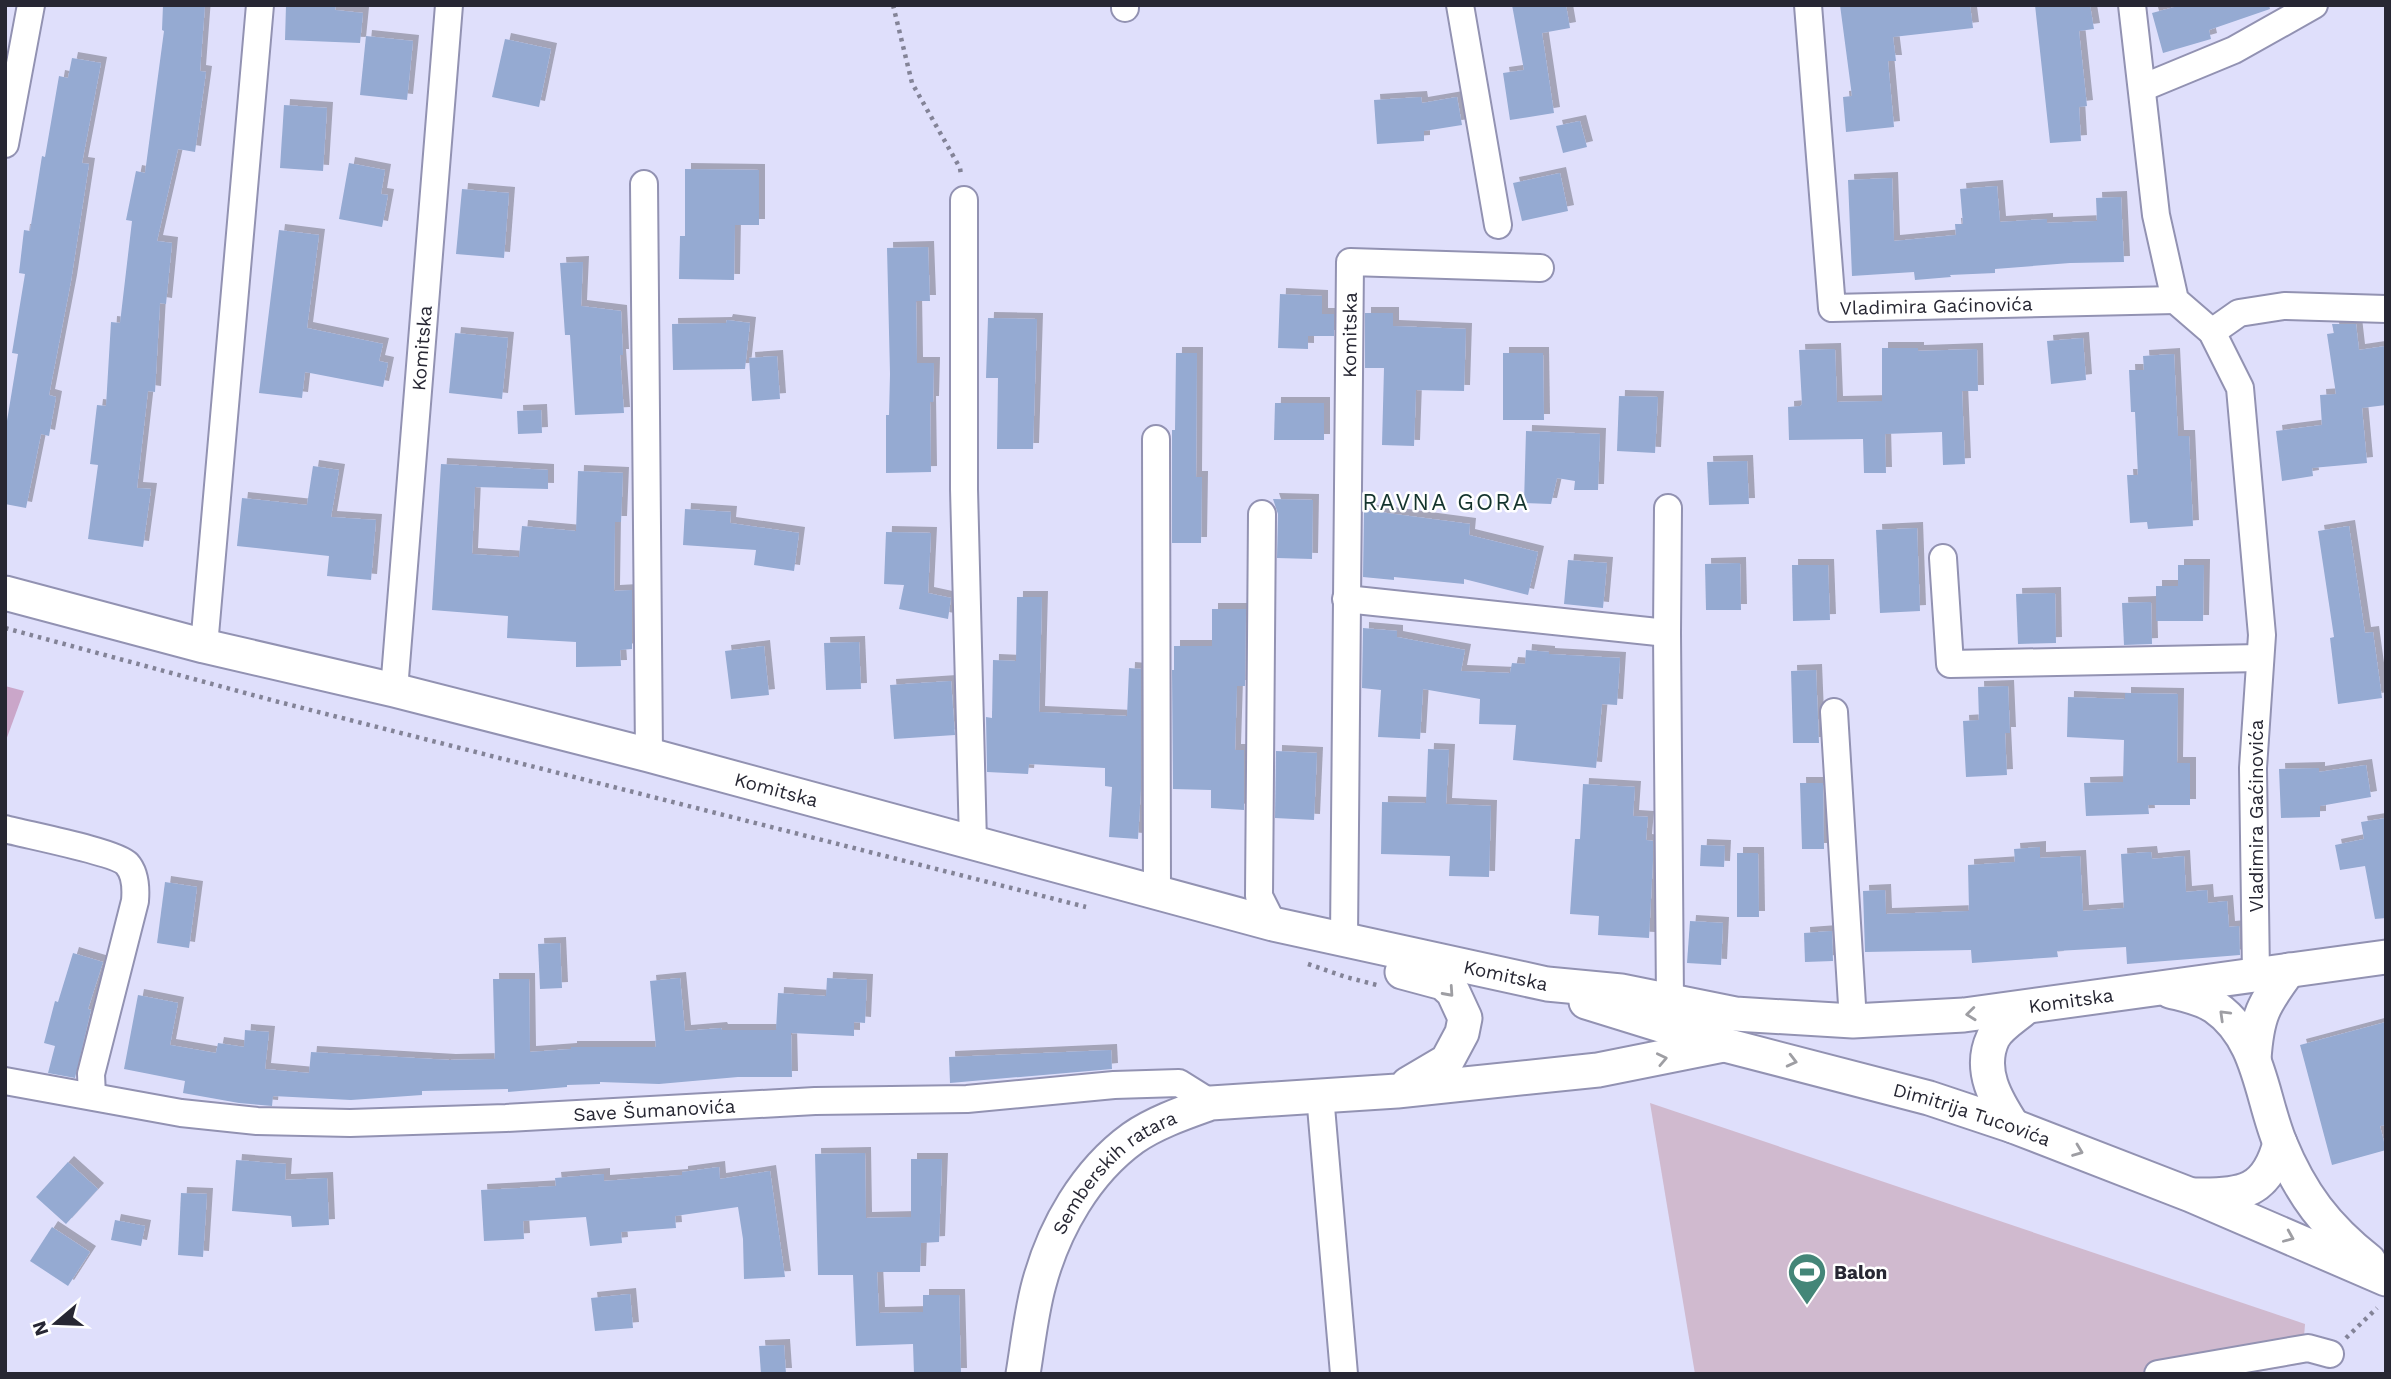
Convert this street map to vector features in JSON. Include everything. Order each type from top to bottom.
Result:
[{"type":"main road","name":"Komitska","points":[[5,593],[204,646],[394,690],[649,755],[1273,924],[1547,984]]},
{"type":"main road","points":[[1273,924],[1315,946],[1354,960],[1443,983],[1453,992],[1465,1018],[1462,1033],[1447,1061],[1397,1091]]},
{"type":"main road","name":"Komitska","points":[[1730,1029],[1965,1015],[2386,957]]},
{"type":"main road","name":"Dimitrija Tucovića","points":[[2254,1059],[2256,1029],[2261,1011],[2289,970]]},
{"type":"main road","name":"Dimitrija Tucovića","points":[[1547,984],[1580,1000],[1668,1013],[1730,1029],[2013,1126],[2386,1276]]},
{"type":"main road","name":"Dimitrija Tucovića","points":[[2160,989],[2202,1000],[2216,1007],[2238,1028],[2254,1059],[2280,1143],[2317,1212],[2344,1241],[2386,1276]]},
{"type":"main road","points":[[2013,1126],[1996,1100],[1989,1083],[1988,1060],[1993,1039],[2001,1028],[2025,1008]]},
{"type":"main road","points":[[1598,1070],[1615,1049],[1668,1013]]},
{"type":"main road","name":"Semberskih ratara","points":[[1023,1374],[1039,1284],[1065,1215],[1095,1174],[1134,1138],[1185,1112],[1211,1102],[1397,1091],[1598,1070],[1730,1029]]},
{"type":"main road","points":[[2190,1195],[2218,1196],[2253,1186],[2266,1178],[2275,1163],[2280,1143]]},
{"type":"street","points":[[5,144],[31,5]]},
{"type":"street","points":[[204,646],[260,5]]},
{"type":"street","name":"Komitska","points":[[394,690],[449,5]]},
{"type":"street","points":[[1460,5],[1498,225]]},
{"type":"street","name":"Vladimira Gaćinovića","points":[[1808,5],[1832,307],[2175,300],[2212,331],[2241,388],[2262,635],[2253,768],[2256,975]]},
{"type":"street","points":[[2132,5],[2156,215],[2175,300]]},
{"type":"street","points":[[2142,88],[2234,51],[2314,5]]},
{"type":"street","points":[[644,184],[649,755]]},
{"type":"street","points":[[964,200],[964,489],[973,843]]},
{"type":"street","name":"Komitska","points":[[1344,939],[1350,262],[1541,268]]},
{"type":"street","points":[[2212,331],[2239,313],[2284,306],[2386,309]]},
{"type":"street","points":[[1156,439],[1157,891]]},
{"type":"street","points":[[1668,508],[1668,1013]]},
{"type":"street","points":[[1262,514],[1259,896],[1273,924]]},
{"type":"street","points":[[1943,558],[1950,664],[2260,658]]},
{"type":"street","points":[[1346,599],[1667,633]]},
{"type":"street","points":[[1834,712],[1853,1021]]},
{"type":"street","points":[[5,829],[110,856],[127,863],[133,876],[135,901],[90,1074],[92,1096]]},
{"type":"street","name":"Save Šumanovića","points":[[5,1081],[181,1113],[257,1121],[350,1123],[506,1118],[815,1101],[967,1099],[1114,1085],[1179,1083],[1211,1102]]},
{"type":"street","points":[[1320,1095],[1344,1374]]},
{"type":"street","points":[[2158,1374],[2195,1371],[2266,1354],[2308,1348],[2330,1354]]},
{"type":"path","points":[[893,5],[912,83],[960,168],[964,200]]},
{"type":"path","points":[[5,628],[289,704],[1087,907]]},
{"type":"path","points":[[1299,961],[1383,986]]},
{"type":"path","points":[[2330,1354],[2386,1299]]},
{"type":"shaded area","points":[[5,686],[24,691],[5,743]]},
{"type":"shaded area","points":[[1650,1103],[2305,1324],[2302,1364],[2246,1374],[1695,1374]]},
{"type":"building","points":[[163,5],[205,5],[200,71],[206,72],[195,152],[178,149],[157,241],[172,243],[166,304],[160,303],[155,392],[148,391],[137,488],[151,489],[143,547],[88,539],[98,465],[90,464],[97,405],[106,406],[111,322],[120,323],[132,221],[126,220],[136,171],[145,173],[164,31]]},
{"type":"building","points":[[286,5],[336,5],[335,10],[363,13],[360,43],[285,40]]},
{"type":"building","points":[[1512,5],[1566,5],[1570,28],[1542,33],[1554,113],[1510,120],[1503,73],[1524,70]]},
{"type":"building","points":[[1840,5],[1970,5],[1973,28],[1893,37],[1896,61],[1888,61],[1894,127],[1846,132],[1843,97],[1852,96]]},
{"type":"building","points":[[2035,5],[2090,5],[2094,29],[2079,31],[2087,106],[2079,107],[2081,141],[2050,143]]},
{"type":"building","points":[[2182,5],[2269,5],[2270,9],[2209,30],[2211,39],[2163,53],[2152,13]]},
{"type":"building","points":[[366,36],[413,41],[407,100],[360,95]]},
{"type":"building","points":[[505,39],[551,49],[539,107],[492,97]]},
{"type":"building","points":[[72,58],[101,63],[82,163],[89,164],[71,281],[49,395],[56,397],[49,436],[41,434],[26,508],[5,504],[5,433],[18,354],[12,353],[25,274],[19,273],[24,230],[30,231],[59,76],[68,78]]},
{"type":"building","points":[[1421,97],[1422,103],[1457,97],[1462,125],[1424,131],[1424,141],[1377,144],[1374,100]]},
{"type":"building","points":[[284,105],[327,108],[323,171],[280,168]]},
{"type":"building","points":[[1580,121],[1587,147],[1563,153],[1556,126]]},
{"type":"building","points":[[349,163],[385,170],[381,194],[388,195],[382,227],[339,219]]},
{"type":"building","points":[[685,169],[759,170],[759,225],[735,225],[734,280],[679,279],[680,236],[685,236]]},
{"type":"building","points":[[1560,173],[1568,211],[1522,221],[1513,183]]},
{"type":"building","points":[[1892,178],[1894,241],[1956,235],[1955,224],[1963,224],[1960,189],[1997,186],[2000,222],[2047,219],[2047,223],[2097,221],[2096,198],[2121,197],[2124,262],[1995,269],[1995,273],[1915,280],[1914,272],[1852,276],[1848,180]]},
{"type":"building","points":[[462,189],[509,193],[504,258],[456,254]]},
{"type":"building","points":[[279,230],[319,235],[307,328],[383,344],[379,361],[388,363],[383,387],[305,372],[302,398],[259,393]]},
{"type":"building","points":[[928,247],[930,301],[916,301],[917,363],[934,363],[933,402],[930,402],[931,472],[886,473],[886,415],[889,415],[890,374],[887,248]]},
{"type":"building","points":[[583,262],[581,306],[621,311],[623,355],[620,355],[624,413],[575,415],[570,335],[565,335],[560,263]]},
{"type":"building","points":[[1280,294],[1322,296],[1322,314],[1334,314],[1334,336],[1308,336],[1308,349],[1278,348]]},
{"type":"building","points":[[1365,313],[1393,313],[1393,326],[1466,329],[1464,391],[1416,390],[1414,446],[1382,445],[1384,368],[1365,368]]},
{"type":"building","points":[[988,318],[1037,319],[1033,449],[997,449],[998,378],[986,378]]},
{"type":"building","points":[[727,320],[750,323],[745,369],[673,370],[672,324],[726,323]]},
{"type":"building","points":[[2332,324],[2356,324],[2359,350],[2386,346],[2386,405],[2362,408],[2367,463],[2312,468],[2313,476],[2282,481],[2276,431],[2322,425],[2320,395],[2336,394],[2327,334],[2334,333]]},
{"type":"building","points":[[455,333],[508,338],[502,399],[449,393]]},
{"type":"building","points":[[2083,338],[2086,380],[2051,384],[2047,341]]},
{"type":"building","points":[[1882,348],[1918,348],[1918,351],[1977,349],[1978,391],[1962,391],[1965,464],[1943,465],[1942,432],[1885,434],[1886,473],[1864,473],[1863,439],[1789,440],[1788,407],[1802,404],[1799,350],[1835,349],[1837,402],[1882,401]]},
{"type":"building","points":[[1176,353],[1197,353],[1196,477],[1202,477],[1201,543],[1172,543],[1172,430],[1175,430]]},
{"type":"building","points":[[1503,353],[1543,353],[1544,420],[1503,420]]},
{"type":"building","points":[[2174,354],[2178,436],[2189,436],[2193,526],[2148,529],[2147,522],[2130,523],[2127,475],[2138,475],[2135,412],[2131,412],[2129,370],[2144,370],[2143,356]]},
{"type":"building","points":[[777,356],[780,399],[752,401],[749,358]]},
{"type":"building","points":[[1619,396],[1658,397],[1655,453],[1617,451]]},
{"type":"building","points":[[1275,403],[1324,403],[1324,440],[1274,440]]},
{"type":"building","points":[[541,410],[542,433],[518,434],[517,411]]},
{"type":"building","points":[[1526,431],[1600,434],[1598,490],[1574,490],[1575,481],[1557,478],[1551,504],[1524,503]]},
{"type":"building","points":[[1747,461],[1749,504],[1709,505],[1707,462]]},
{"type":"building","points":[[441,464],[548,470],[548,489],[475,487],[472,554],[519,557],[522,526],[576,531],[578,471],[623,473],[621,522],[615,522],[614,591],[632,590],[632,649],[620,650],[621,666],[576,667],[576,642],[507,638],[508,616],[432,610]]},
{"type":"building","points":[[313,466],[339,470],[331,517],[376,520],[371,580],[327,576],[329,556],[237,546],[242,498],[307,505]]},
{"type":"building","points":[[1273,499],[1313,500],[1312,559],[1277,558],[1278,514]]},
{"type":"building","points":[[685,509],[731,512],[730,523],[799,533],[794,571],[754,565],[756,550],[683,545]]},
{"type":"building","points":[[1364,510],[1470,524],[1469,535],[1538,552],[1528,595],[1464,579],[1464,584],[1394,577],[1394,580],[1363,577]]},
{"type":"building","points":[[2349,526],[2365,633],[2373,632],[2382,698],[2338,704],[2330,638],[2334,637],[2318,531]]},
{"type":"building","points":[[1917,528],[1920,611],[1880,613],[1876,530]]},
{"type":"building","points":[[886,532],[931,533],[928,593],[951,598],[948,619],[899,609],[904,585],[884,584]]},
{"type":"building","points":[[1568,560],[1607,563],[1603,608],[1564,604]]},
{"type":"building","points":[[1740,563],[1741,610],[1706,610],[1705,564]]},
{"type":"building","points":[[1792,565],[1828,565],[1830,620],[1793,621]]},
{"type":"building","points":[[2178,565],[2204,565],[2203,621],[2156,621],[2156,586],[2178,586]]},
{"type":"building","points":[[2055,593],[2056,643],[2018,644],[2016,594]]},
{"type":"building","points":[[1017,597],[1042,597],[1039,712],[1127,716],[1129,668],[1141,669],[1138,839],[1109,837],[1112,787],[1105,786],[1105,768],[1029,764],[1028,774],[987,772],[986,717],[992,718],[993,660],[1016,661]]},
{"type":"building","points":[[2151,602],[2152,644],[2124,645],[2122,603]]},
{"type":"building","points":[[1212,609],[1246,609],[1245,686],[1237,686],[1235,750],[1244,750],[1244,810],[1211,808],[1211,790],[1173,789],[1174,646],[1212,646]]},
{"type":"building","points":[[1363,628],[1397,631],[1397,637],[1465,650],[1461,671],[1510,673],[1512,663],[1525,664],[1526,650],[1620,658],[1617,705],[1602,704],[1596,768],[1513,760],[1516,725],[1479,724],[1480,699],[1423,689],[1420,739],[1378,737],[1381,690],[1362,688]]},
{"type":"building","points":[[859,642],[861,689],[826,690],[824,643]]},
{"type":"building","points":[[764,646],[769,695],[731,699],[725,651]]},
{"type":"building","points":[[1816,670],[1819,743],[1793,743],[1791,671]]},
{"type":"building","points":[[951,681],[955,735],[894,739],[890,685]]},
{"type":"building","points":[[2008,686],[2010,733],[2005,733],[2007,775],[1966,777],[1963,721],[1979,720],[1978,687]]},
{"type":"building","points":[[2125,693],[2178,694],[2177,763],[2190,763],[2190,805],[2148,805],[2149,814],[2086,816],[2084,783],[2123,782],[2124,740],[2067,737],[2068,697],[2125,699]]},
{"type":"building","points":[[1428,749],[1449,750],[1446,804],[1491,806],[1489,877],[1449,876],[1450,856],[1381,854],[1382,802],[1426,803]]},
{"type":"building","points":[[1276,751],[1317,753],[1314,820],[1275,818]]},
{"type":"building","points":[[2366,765],[2371,797],[2320,806],[2320,817],[2281,818],[2279,769],[2319,768],[2319,772]]},
{"type":"building","points":[[1800,783],[1823,783],[1824,849],[1802,849]]},
{"type":"building","points":[[1583,784],[1635,787],[1633,816],[1648,817],[1646,840],[1653,841],[1649,938],[1598,935],[1599,916],[1570,914],[1575,839],[1580,839]]},
{"type":"building","points":[[2386,818],[2386,918],[2375,919],[2365,866],[2340,870],[2335,845],[2364,839],[2361,822]]},
{"type":"building","points":[[1701,845],[1725,846],[1724,867],[1700,866]]},
{"type":"building","points":[[2040,847],[2040,858],[2080,856],[2083,911],[2124,908],[2121,854],[2151,852],[2152,859],[2184,856],[2186,892],[2207,890],[2208,903],[2227,901],[2229,927],[2239,926],[2240,955],[2127,964],[2126,947],[2057,951],[2058,957],[1972,963],[1971,950],[1865,952],[1863,891],[1885,890],[1886,914],[1969,911],[1968,865],[2015,862],[2014,849]]},
{"type":"building","points":[[1737,853],[1758,853],[1759,917],[1737,917]]},
{"type":"building","points":[[165,882],[197,887],[189,948],[157,943]]},
{"type":"building","points":[[1690,921],[1723,923],[1721,965],[1687,963]]},
{"type":"building","points":[[1832,931],[1833,961],[1805,962],[1804,933]]},
{"type":"building","points":[[560,943],[562,988],[540,989],[538,944]]},
{"type":"building","points":[[73,953],[103,962],[88,1009],[91,1010],[75,1078],[48,1073],[55,1046],[44,1043],[55,1001],[58,1002]]},
{"type":"building","points":[[680,978],[685,1031],[721,1028],[776,1030],[778,993],[826,996],[827,978],[867,980],[865,1023],[854,1022],[854,1036],[791,1033],[792,1077],[738,1077],[659,1084],[600,1082],[508,1092],[508,1089],[422,1091],[422,1095],[351,1100],[273,1096],[272,1106],[183,1093],[185,1081],[124,1069],[138,995],[178,1003],[170,1045],[216,1053],[218,1043],[244,1047],[245,1030],[269,1032],[265,1069],[309,1073],[311,1052],[450,1060],[495,1059],[493,979],[529,979],[530,1052],[571,1047],[656,1047],[650,981]]},
{"type":"building","points":[[2386,1022],[2386,1125],[2380,1126],[2386,1150],[2332,1165],[2300,1045]]},
{"type":"building","points":[[1111,1050],[1112,1069],[950,1083],[949,1057]]},
{"type":"building","points":[[865,1153],[866,1218],[911,1217],[911,1159],[942,1159],[939,1242],[921,1243],[920,1272],[877,1272],[879,1313],[923,1312],[923,1295],[959,1295],[961,1374],[914,1374],[913,1344],[856,1346],[853,1275],[818,1275],[815,1154]]},
{"type":"building","points":[[236,1160],[286,1164],[285,1180],[327,1178],[329,1225],[292,1227],[291,1216],[232,1211]]},
{"type":"building","points":[[68,1162],[98,1189],[66,1224],[36,1197]]},
{"type":"building","points":[[719,1167],[720,1179],[770,1171],[785,1277],[744,1279],[743,1239],[738,1207],[675,1216],[676,1228],[621,1232],[622,1243],[590,1246],[586,1217],[523,1221],[524,1239],[484,1241],[481,1190],[556,1186],[555,1178],[604,1174],[604,1181],[682,1175],[682,1172]]},
{"type":"building","points":[[181,1193],[207,1194],[203,1257],[178,1255]]},
{"type":"building","points":[[115,1220],[145,1226],[141,1246],[111,1240]]},
{"type":"building","points":[[52,1227],[90,1252],[68,1286],[30,1261]]},
{"type":"building","points":[[630,1294],[633,1328],[595,1331],[591,1298]]},
{"type":"building","points":[[784,1345],[786,1374],[761,1374],[759,1346]]},
{"type":"place","name":"Balon","points":[[1807,1306]]},
{"type":"district","name":"RAVNA GORA","points":[[1446,502]]}]
